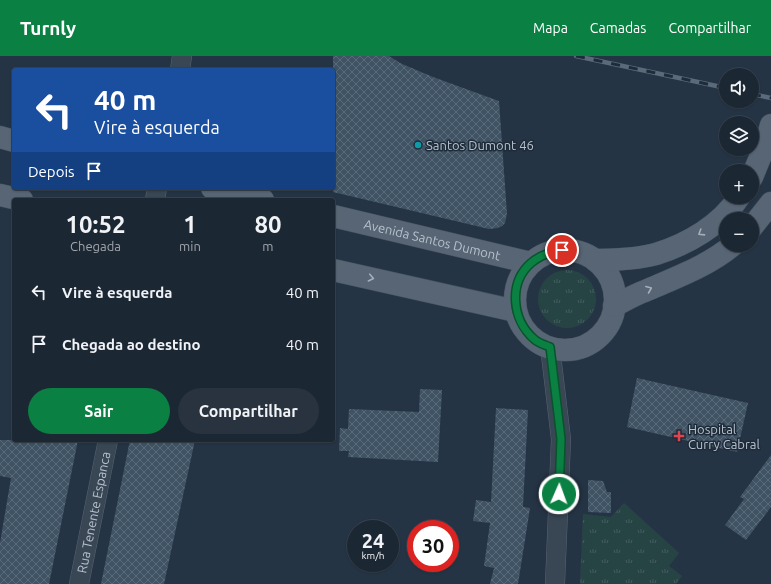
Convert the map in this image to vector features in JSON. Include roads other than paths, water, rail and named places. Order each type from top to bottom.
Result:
[{"type":"main road","points":[[757,164],[766,143],[771,125]]},
{"type":"main road","points":[[0,137],[12,140]]},
{"type":"main road","points":[[220,190],[254,198]]},
{"type":"main road","points":[[0,195],[13,198]]},
{"type":"main road","points":[[759,219],[771,203]]},
{"type":"main road","points":[[595,260],[614,260],[656,254],[701,233],[717,222],[733,204]]},
{"type":"main road","name":"Avenida Santos Dumont","points":[[335,216],[530,263]]},
{"type":"main road","points":[[562,250],[579,252],[595,260],[607,272],[613,288],[614,306],[607,327],[599,336],[584,346],[567,350],[550,347],[534,340],[523,327],[516,310],[515,293],[520,277],[530,263],[545,253],[562,250]]},
{"type":"main road","points":[[614,306],[643,291],[692,270],[723,252]]},
{"type":"main road","points":[[335,270],[516,310]]},
{"type":"street","points":[[180,68],[182,56]]},
{"type":"street","points":[[550,347],[561,439],[555,584]]},
{"type":"street","name":"Rua Tenente Espanca","points":[[79,584],[108,442]]},
{"type":"railway","points":[[576,56],[719,87]]},
{"type":"railway","points":[[759,95],[771,98]]},
{"type":"place","name":"Santos Dumont 46","points":[[418,145]]},
{"type":"place","name":"Hospital Curry Cabral","points":[[679,436]]}]
